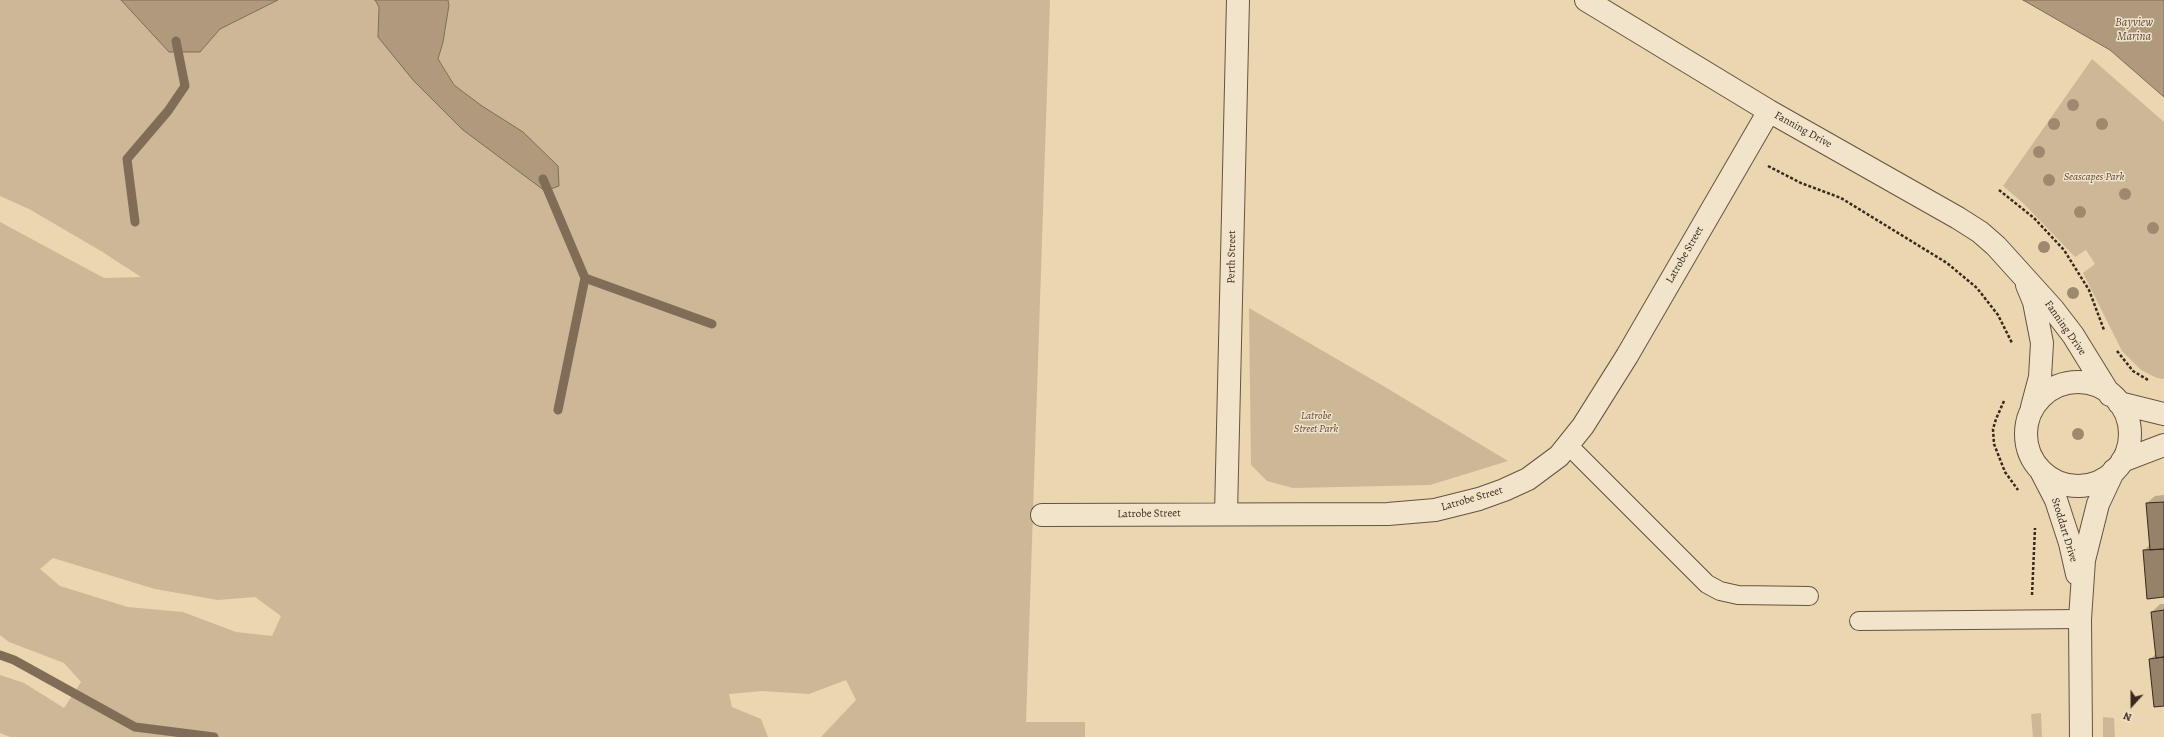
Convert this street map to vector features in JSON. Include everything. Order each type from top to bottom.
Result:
[{"type":"street","name":"Perth Street","points":[[1226,514],[1238,0]]},
{"type":"street","name":"Fanning Drive","points":[[1586,0],[1770,111],[1958,218],[1996,246],[2040,292],[2068,329],[2114,399]]},
{"type":"street","name":"Latrobe Street","points":[[1042,515],[1388,514],[1435,510],[1479,499],[1510,488],[1528,479],[1559,456],[1583,426],[1627,356],[1744,153],[1770,111]]},
{"type":"street","name":"Fanning Drive","points":[[2015,266],[2026,282],[2034,302],[2042,343],[2040,377],[2028,419]]},
{"type":"street","points":[[2118,466],[2128,450],[2130,433],[2126,414],[2114,399],[2092,384],[2066,384],[2049,391],[2042,397],[2028,419],[2026,429],[2028,446],[2040,469],[2055,481],[2081,486],[2099,482],[2118,466],[2164,445]]},
{"type":"street","points":[[2114,399],[2164,414]]},
{"type":"street","name":"Stoddart Drive","points":[[2080,619],[2082,579],[2086,549],[2098,504],[2118,466]]},
{"type":"street","name":"Stoddart Drive","points":[[2040,469],[2056,500],[2070,542],[2078,580],[2080,619],[2081,737]]},
{"type":"lane","points":[[1568,445],[1707,584],[1720,591],[1738,595],[1809,596]]},
{"type":"lane","points":[[1859,621],[2080,619]]},
{"type":"path","points":[[1744,153],[1801,183],[1841,198],[1947,263],[1977,288],[1998,315],[2013,345]]},
{"type":"path","points":[[1999,190],[2034,218],[2064,250],[2088,290],[2106,333]]},
{"type":"path","points":[[2113,345],[2133,371],[2149,381]]},
{"type":"path","points":[[2007,394],[1993,429],[1994,444],[2005,472],[2022,495]]},
{"type":"path","points":[[2031,620],[2034,522]]},
{"type":"green space","points":[[0,0],[121,0],[169,51],[200,52],[220,29],[278,0],[375,0],[379,7],[378,37],[482,106],[454,85],[438,59],[443,42],[449,5],[448,0],[1050,0],[1026,722],[1085,722],[1085,737],[821,737],[856,700],[846,680],[809,694],[762,691],[729,694],[732,707],[761,719],[768,737],[10,737],[0,733],[0,675],[24,683],[64,708],[81,682],[64,663],[9,642],[0,635],[0,222],[104,278],[141,277],[101,251],[29,209],[0,196]],"holes":[[[53,558],[155,589],[218,600],[255,597],[281,616],[272,636],[236,632],[183,612],[128,607],[60,586],[40,569]]]},
{"type":"green space","name":"Seascapes Park","points":[[2092,59],[2164,122],[2164,379],[2157,378],[2141,370],[2122,351],[2083,273],[2095,264],[2086,250],[2075,257],[2023,203],[2003,186]]},
{"type":"green space","name":"Latrobe Street Park","points":[[1249,308],[1508,461],[1430,485],[1293,488],[1267,481],[1251,465]]},
{"type":"green space","points":[[2041,713],[2042,737],[2033,737],[2031,714]]},
{"type":"green space","points":[[2103,717],[2114,718],[2115,737],[2103,737]]},
{"type":"water","points":[[121,0],[278,0],[220,29],[200,52],[169,52]]},
{"type":"water","points":[[375,0],[448,0],[449,5],[443,42],[438,59],[454,85],[482,106],[523,132],[558,166],[559,186],[545,191],[463,130],[413,80],[378,37],[379,7]]},
{"type":"water","name":"Bayview Marina","points":[[2023,0],[2164,0],[2164,97],[2110,50]]},
{"type":"building","points":[[2164,502],[2164,549],[2150,550],[2146,503]]},
{"type":"building","points":[[2164,549],[2164,597],[2147,599],[2143,550]]},
{"type":"building","points":[[2164,610],[2164,657],[2156,658],[2151,612]]},
{"type":"building","points":[[2164,657],[2164,706],[2154,707],[2149,659]]},
{"type":"waterway","points":[[135,222],[127,159],[168,111],[185,86],[176,41]]},
{"type":"waterway","points":[[543,179],[585,278],[558,410]]},
{"type":"waterway","points":[[585,278],[712,324]]},
{"type":"waterway","points":[[0,655],[14,660],[135,727],[214,737]]}]
